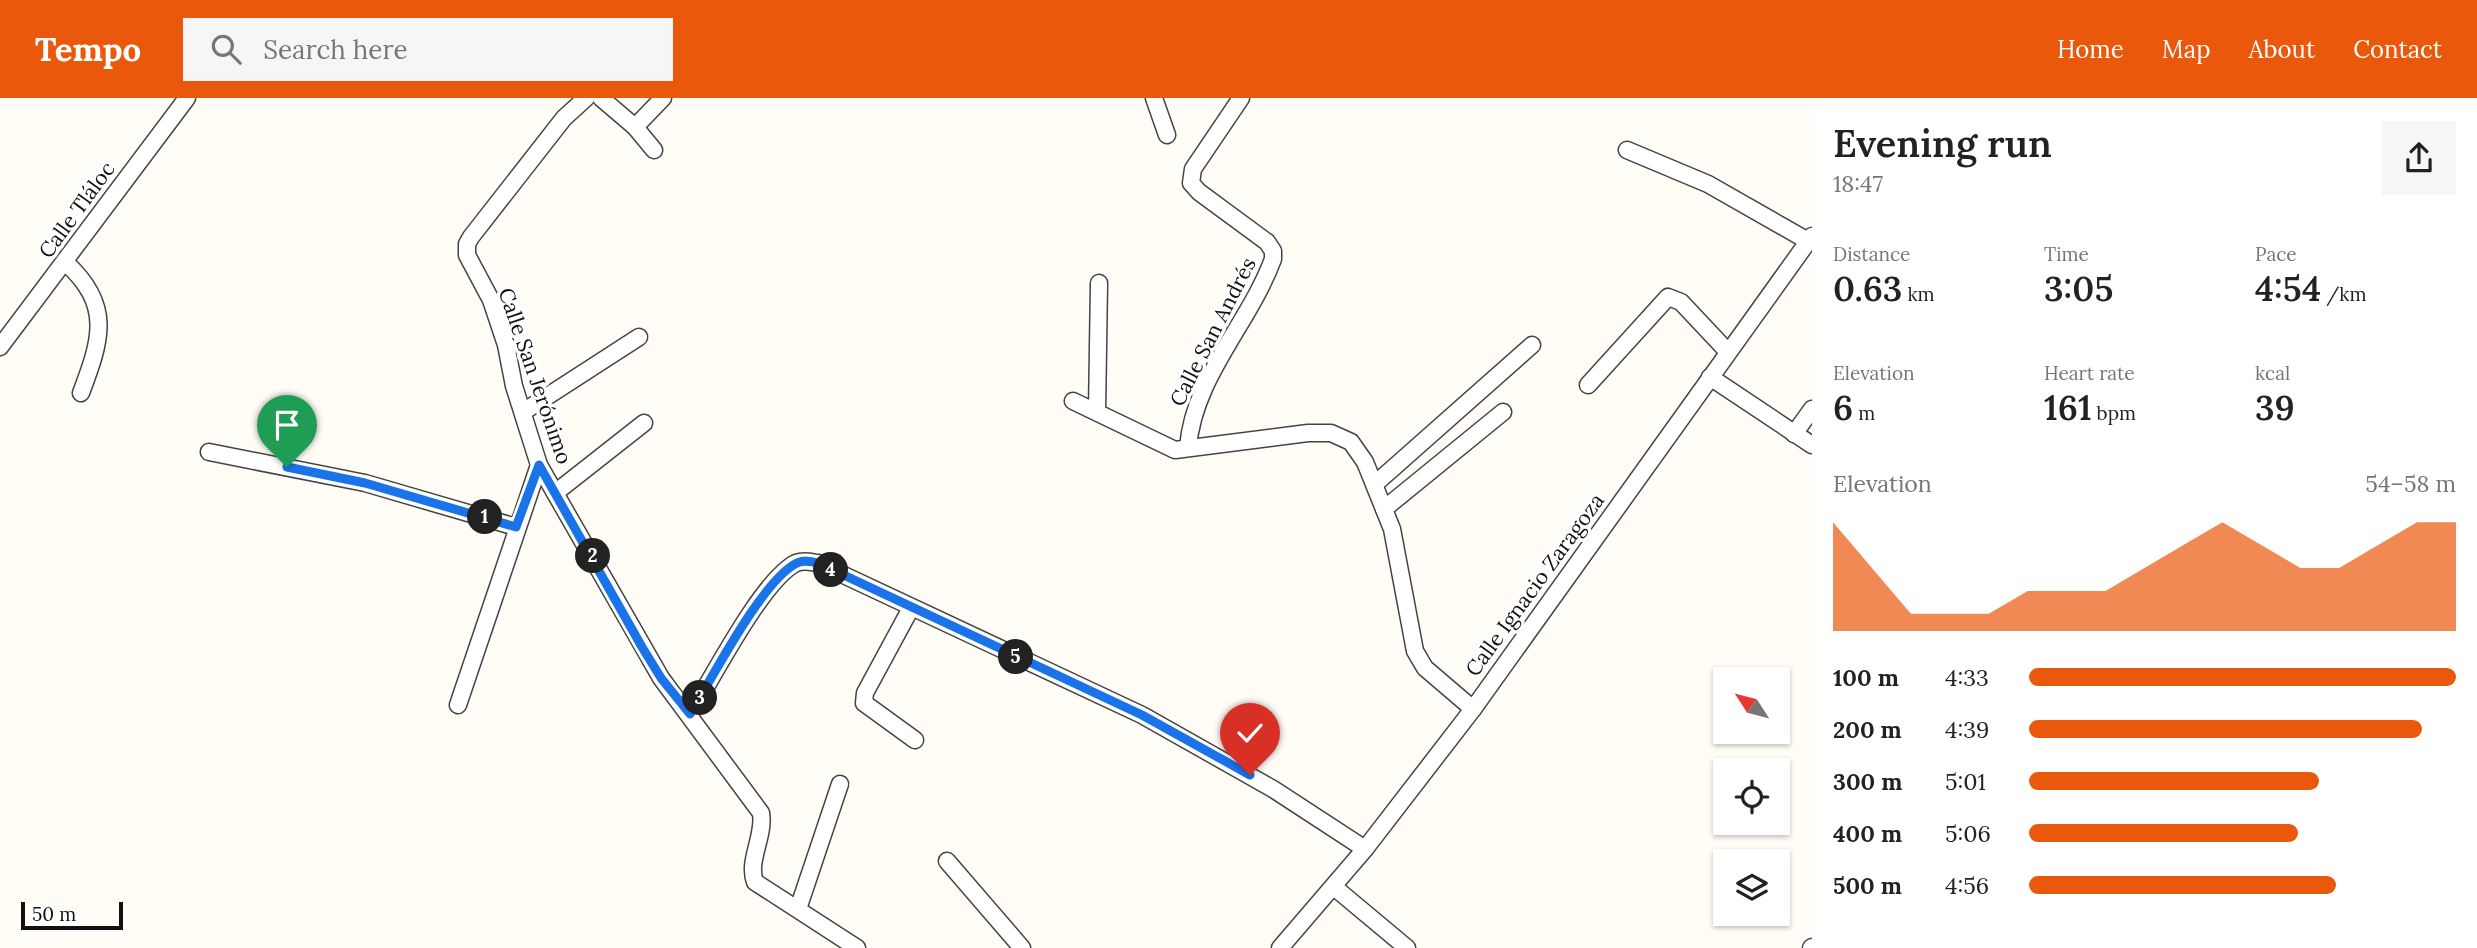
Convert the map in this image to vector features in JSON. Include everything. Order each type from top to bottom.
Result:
[{"type":"street","name":"Calle Tláloc","points":[[0,347],[187,98]]},
{"type":"street","name":"Calle San Jerónimo","points":[[586,98],[548,137],[467,244],[467,255],[491,300],[539,465],[661,678],[761,813],[762,830],[753,869],[755,882],[797,909]]},
{"type":"street","points":[[601,98],[635,127],[654,150]]},
{"type":"street","points":[[635,127],[663,98]]},
{"type":"street","points":[[1154,98],[1167,135]]},
{"type":"street","name":"Calle San Andrés","points":[[1188,449],[1190,421],[1199,396],[1252,305],[1274,255],[1267,242],[1199,192],[1191,183],[1193,169],[1241,98]]},
{"type":"street","points":[[1627,150],[1708,184],[1810,238]]},
{"type":"street","name":"Calle Ignacio Zaragoza","points":[[1280,948],[1365,849],[1473,709],[1810,238]]},
{"type":"street","points":[[65,262],[87,286],[101,327],[95,357],[81,393]]},
{"type":"street","points":[[1097,412],[1099,283]]},
{"type":"street","points":[[1588,385],[1668,297],[1681,302],[1728,352]]},
{"type":"street","points":[[523,412],[639,337]]},
{"type":"street","points":[[1375,484],[1532,345]]},
{"type":"street","points":[[1710,377],[1812,445]]},
{"type":"street","points":[[1073,401],[1165,447],[1188,449],[1308,433],[1331,433],[1351,442],[1375,484],[1384,509],[1403,578],[1415,651],[1425,668],[1473,709]]},
{"type":"street","points":[[1794,434],[1812,409]]},
{"type":"street","points":[[1384,509],[1503,412]]},
{"type":"street","points":[[555,493],[643,423]]},
{"type":"street","points":[[209,452],[365,483],[516,527]]},
{"type":"street","points":[[458,705],[539,465]]},
{"type":"street","points":[[690,714],[776,580],[805,560],[818,563],[1153,721],[1273,789],[1365,849]]},
{"type":"street","points":[[911,608],[865,693],[864,703],[915,740]]},
{"type":"street","points":[[840,784],[797,909],[857,948]]},
{"type":"street","points":[[947,861],[1022,948]]},
{"type":"street","points":[[1334,887],[1407,948]]},
{"type":"route","points":[[287,467],[365,483],[516,527],[539,465],[642,647],[661,678],[690,714],[742,629],[776,580],[790,567],[805,560],[818,563],[1142,715],[1250,775]]}]
